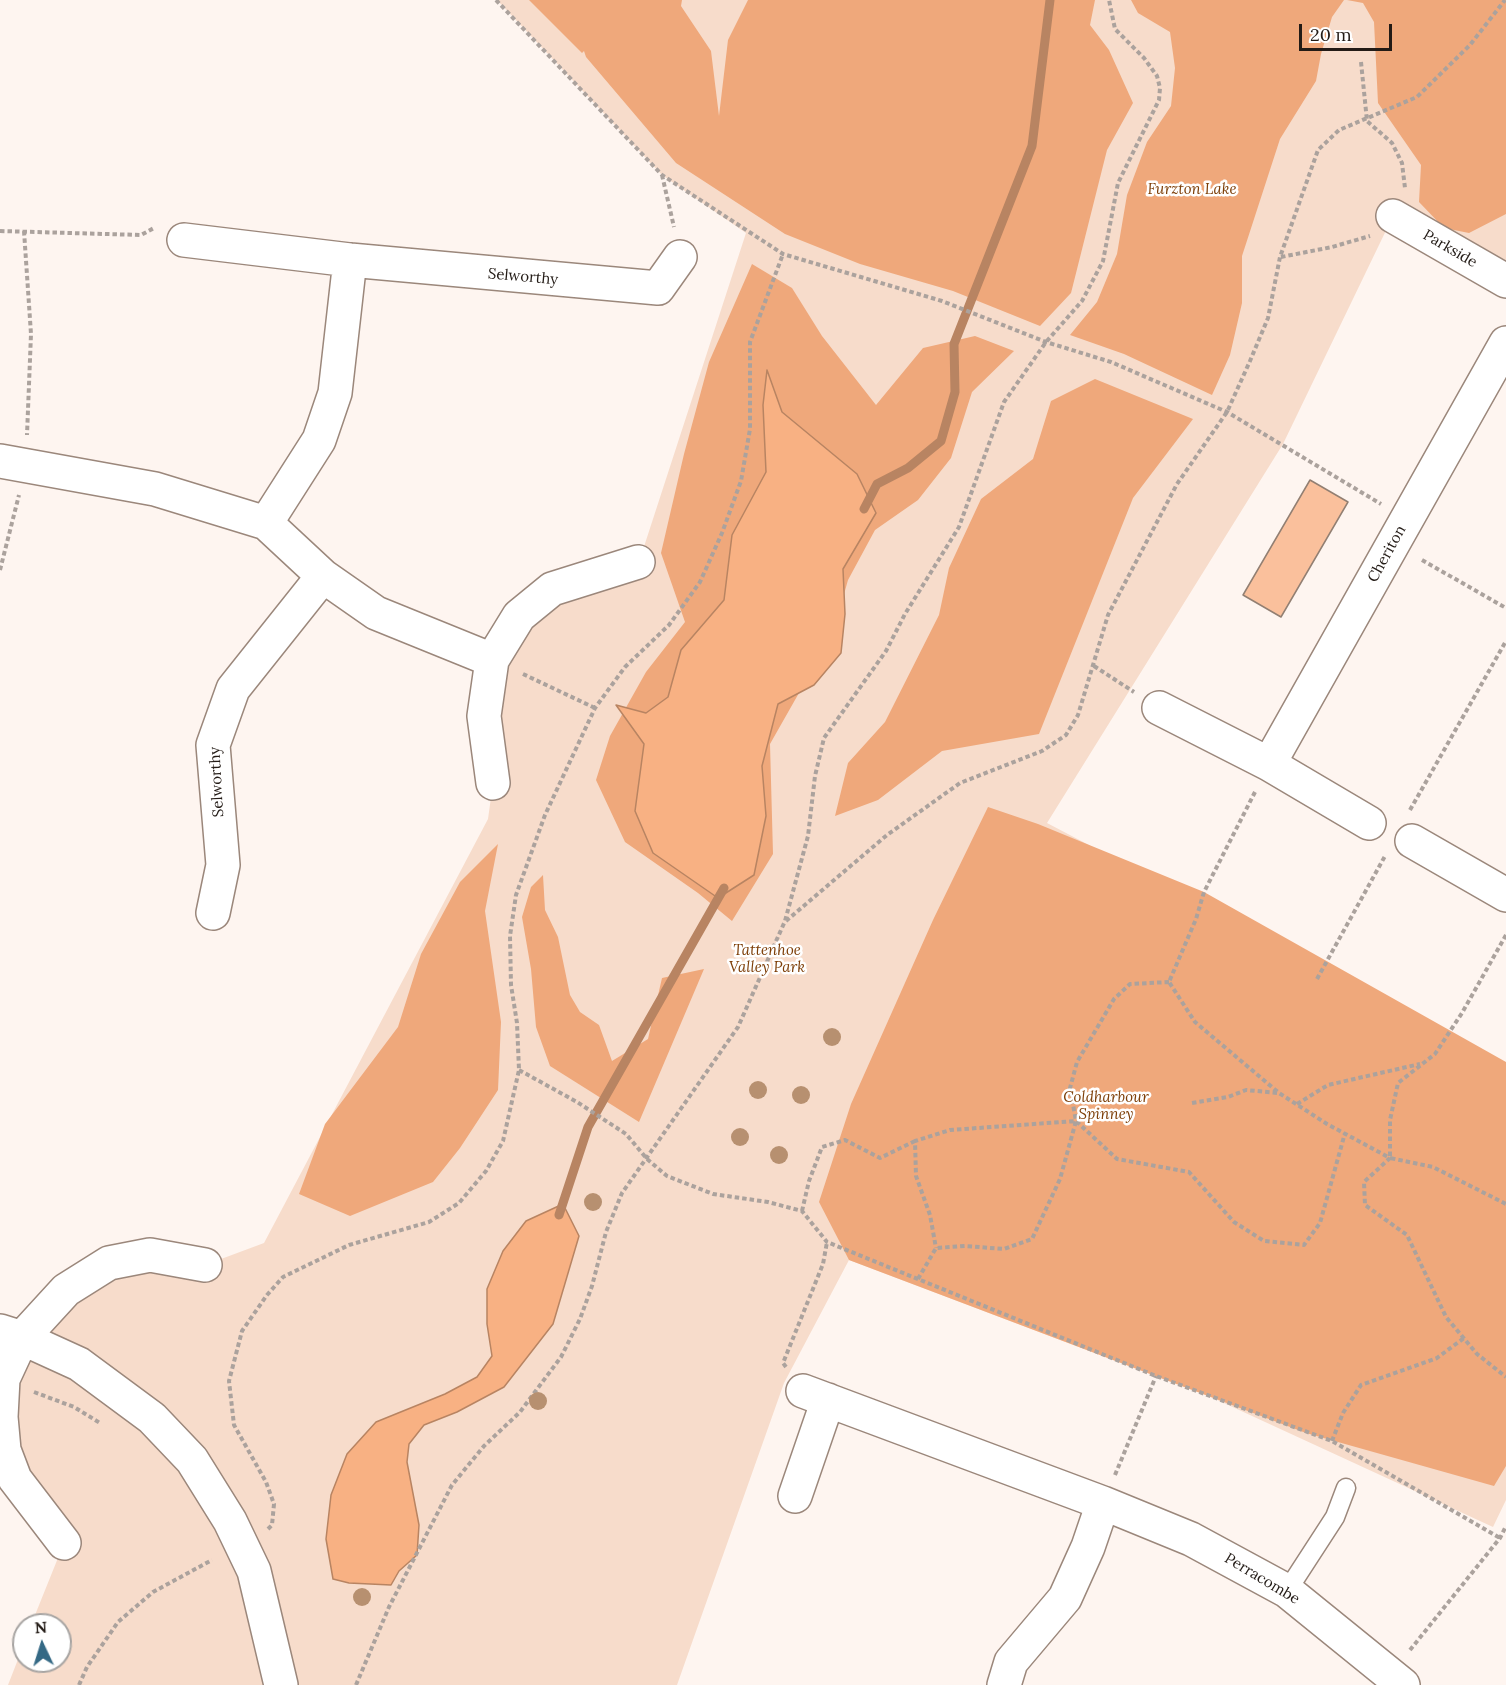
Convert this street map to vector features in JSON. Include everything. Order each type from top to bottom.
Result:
[{"type":"street","name":"Parkside","points":[[1394,216],[1506,281]]},
{"type":"street","name":"Selworthy","points":[[183,240],[350,260],[658,288],[680,256]]},
{"type":"street","points":[[266,523],[320,440],[335,393],[350,260]]},
{"type":"street","name":"Cheriton","points":[[1269,764],[1506,343]]},
{"type":"street","points":[[13,463],[155,489],[266,523],[323,576],[376,613],[492,660]]},
{"type":"street","points":[[493,783],[484,716],[492,660],[519,616],[552,589],[639,562]]},
{"type":"street","name":"Selworthy","points":[[213,912],[223,865],[213,745],[233,689],[323,576]]},
{"type":"street","points":[[1159,708],[1269,764],[1369,823]]},
{"type":"street","points":[[1412,841],[1506,895]]},
{"type":"street","points":[[64,1543],[8,1482],[0,1416],[3,1379],[11,1335],[66,1290],[109,1263],[150,1255],[205,1265]]},
{"type":"street","points":[[11,1335],[79,1364],[152,1418],[192,1460],[230,1521],[254,1571],[281,1685]]},
{"type":"street","points":[[795,1496],[816,1396]]},
{"type":"street","name":"Perracombe","points":[[816,1396],[1103,1503],[1191,1539],[1287,1591],[1397,1680]]},
{"type":"street","points":[[1004,1685],[1011,1662],[1065,1598],[1088,1547],[1103,1503]]},
{"type":"lane","points":[[1287,1591],[1335,1517],[1346,1488]]},
{"type":"path","points":[[496,0],[662,175],[783,254],[942,301],[1046,342],[1111,362],[1227,412],[1407,519],[1412,555],[1506,608]]},
{"type":"path","points":[[356,1685],[389,1607],[453,1485],[484,1446],[520,1412],[561,1357],[584,1308],[606,1232],[622,1193],[738,1027],[785,921],[808,836],[815,776],[824,738],[886,651],[905,614],[959,527],[1004,402],[1046,342],[1082,301],[1103,261],[1118,183],[1159,100],[1160,88],[1157,76],[1144,58],[1115,29],[1109,0]]},
{"type":"path","points":[[785,921],[887,835],[960,783],[1042,751],[1066,735],[1078,715],[1108,615],[1177,484],[1227,412],[1268,318],[1280,257],[1318,150],[1339,130],[1367,121],[1417,97],[1470,45],[1505,0]]},
{"type":"path","points":[[1360,62],[1367,121]]},
{"type":"path","points":[[662,175],[680,256]]},
{"type":"path","points":[[0,231],[141,235],[162,224],[183,240]]},
{"type":"path","points":[[0,570],[31,334],[24,231]]},
{"type":"path","points":[[79,1685],[87,1667],[118,1622],[153,1592],[195,1568],[242,1548],[261,1537],[272,1525],[274,1504],[266,1482],[234,1425],[229,1381],[243,1331],[267,1295],[283,1277],[349,1245],[429,1222],[459,1203],[486,1171],[503,1141],[519,1070],[510,936],[516,895],[544,816],[596,708],[625,667],[669,625],[699,582],[722,533],[741,481],[750,429],[750,342],[783,254]]},
{"type":"path","points":[[492,660],[596,708]]},
{"type":"path","points":[[1094,666],[1159,708]]},
{"type":"path","points":[[1169,982],[1196,919],[1204,892],[1269,764]]},
{"type":"path","points":[[1506,935],[1462,1013],[1435,1054],[1398,1083],[1390,1120],[1390,1158],[1364,1182],[1365,1205],[1407,1235],[1446,1317],[1477,1354],[1506,1377]]},
{"type":"path","points":[[1169,982],[1196,1022],[1279,1093],[1390,1158],[1433,1167],[1506,1204]]},
{"type":"path","points":[[936,1248],[965,1246],[1004,1249],[1032,1239],[1060,1179],[1076,1121],[1070,1088],[1077,1062],[1114,999],[1130,984],[1169,982]]},
{"type":"path","points":[[1297,1104],[1328,1084],[1424,1063]]},
{"type":"path","points":[[519,1070],[577,1102],[626,1134],[647,1159],[667,1176],[713,1194],[768,1202],[802,1211],[827,1242],[1156,1376],[1332,1441],[1500,1538]]},
{"type":"path","points":[[1192,1103],[1228,1097],[1246,1090],[1279,1093]]},
{"type":"path","points":[[802,1211],[809,1181],[822,1147],[845,1140],[880,1158],[915,1141],[950,1130],[1076,1121],[1116,1159],[1189,1172],[1234,1222],[1264,1241],[1304,1245],[1320,1223],[1345,1133]]},
{"type":"path","points":[[915,1141],[916,1176],[930,1215],[936,1248],[918,1279]]},
{"type":"path","points":[[816,1396],[783,1363],[823,1264],[827,1242]]},
{"type":"path","points":[[1332,1441],[1343,1413],[1361,1385],[1437,1358],[1464,1338]]},
{"type":"path","points":[[1103,1503],[1156,1376]]},
{"type":"path","points":[[3,1379],[74,1407],[103,1425]]},
{"type":"path","points":[[1397,1680],[1500,1538],[1506,1526]]},
{"type":"green space","name":"Tattenhoe Valley Park","points":[[497,0],[1506,0],[1506,281],[1393,216],[1283,444],[1047,823],[1506,1064],[1506,1500],[1493,1527],[1213,1398],[849,1260],[784,1383],[677,1685],[8,1685],[13,1673],[72,1673],[72,1613],[36,1613],[64,1543],[4,1450],[22,1338],[109,1263],[205,1265],[264,1243],[488,819],[493,783],[484,716],[519,616],[639,562],[746,233],[662,175]]},
{"type":"green space","points":[[529,0],[682,0],[681,6],[711,51],[719,116],[728,40],[748,0],[1095,0],[1090,25],[1109,50],[1133,103],[1107,150],[1071,293],[1040,326],[953,291],[860,264],[785,234],[676,163],[586,57],[584,51],[582,53]]},
{"type":"green space","name":"Furzton Lake","points":[[1131,0],[1344,0],[1332,17],[1316,81],[1280,139],[1242,256],[1242,303],[1230,355],[1212,395],[1124,354],[1070,335],[1097,302],[1117,254],[1127,195],[1147,142],[1171,106],[1175,68],[1170,32],[1138,13]]},
{"type":"green space","points":[[1347,0],[1506,0],[1506,214],[1469,233],[1444,228],[1419,202],[1421,165],[1378,103],[1374,22],[1363,3]]},
{"type":"green space","points":[[752,264],[792,288],[822,336],[876,405],[923,348],[975,336],[1014,351],[972,392],[951,458],[918,500],[875,530],[848,580],[833,633],[770,744],[773,854],[732,921],[698,893],[625,842],[596,780],[610,736],[646,672],[685,622],[661,553],[684,454],[709,362]]},
{"type":"green space","points":[[1095,379],[1193,419],[1133,498],[1039,734],[942,751],[878,800],[835,816],[848,763],[885,722],[939,615],[949,568],[981,499],[1033,459],[1051,401]]},
{"type":"green space","name":"Coldharbour Spinney","points":[[988,807],[1038,824],[1204,892],[1506,1062],[1506,1466],[1494,1486],[1306,1433],[849,1260],[819,1202],[851,1104],[933,920]]},
{"type":"green space","points":[[498,844],[485,911],[501,1022],[498,1090],[460,1148],[433,1182],[350,1216],[299,1194],[325,1124],[398,1027],[421,954],[460,882]]},
{"type":"green space","points":[[543,875],[545,910],[558,937],[570,995],[580,1012],[599,1025],[612,1061],[648,1039],[662,978],[704,969],[639,1122],[550,1066],[536,1027],[531,969],[522,917],[531,887]]},
{"type":"shaded area","points":[[767,370],[782,412],[857,474],[876,513],[843,569],[845,614],[841,653],[814,685],[778,704],[762,766],[766,816],[754,875],[718,898],[653,853],[635,811],[644,744],[616,705],[646,713],[668,697],[681,650],[724,600],[732,535],[766,472],[763,405]]},
{"type":"shaded area","points":[[563,1204],[579,1236],[553,1324],[504,1387],[457,1412],[424,1425],[409,1444],[407,1462],[419,1525],[417,1555],[399,1571],[391,1585],[349,1583],[333,1579],[326,1539],[331,1495],[347,1454],[376,1422],[445,1394],[477,1377],[492,1356],[487,1324],[487,1289],[503,1251],[526,1221]]},
{"type":"building","points":[[1310,480],[1348,502],[1281,617],[1243,595]]},
{"type":"waterway","points":[[864,509],[877,484],[908,468],[941,441],[955,392],[954,344],[1032,146],[1050,0]]},
{"type":"waterway","points":[[559,1215],[588,1127],[724,888]]}]
